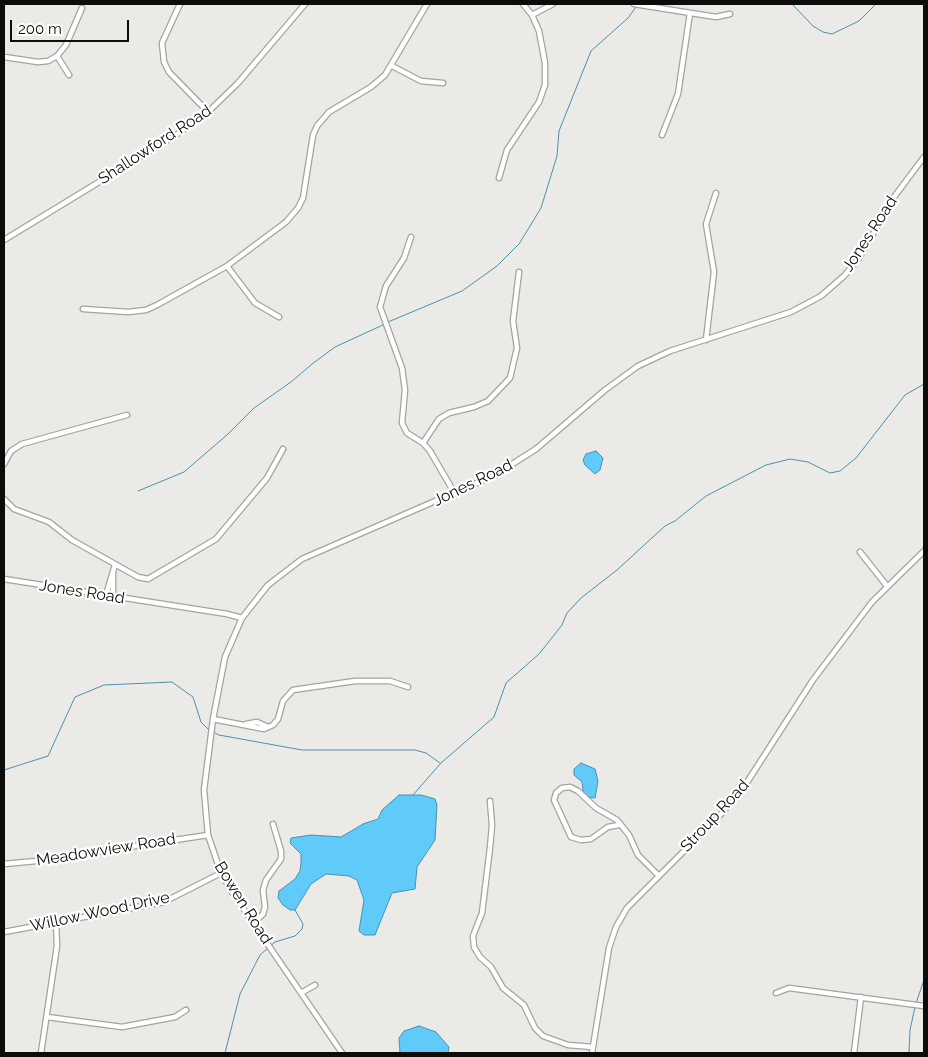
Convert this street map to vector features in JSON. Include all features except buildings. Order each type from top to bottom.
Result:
[{"type":"street","points":[[180,4],[162,43],[164,62],[169,72],[208,112]]},
{"type":"street","name":"Shallowford Road","points":[[4,240],[176,135],[208,112],[238,83],[305,4]]},
{"type":"street","points":[[83,309],[128,312],[146,310],[227,266],[286,222],[298,208],[306,188],[313,135],[322,118],[340,104],[376,84],[392,66],[428,4]]},
{"type":"street","points":[[499,178],[507,150],[539,102],[545,85],[546,63],[539,31],[532,15],[524,4]]},
{"type":"street","points":[[532,15],[553,4]]},
{"type":"street","points":[[634,4],[716,17],[730,14]]},
{"type":"street","points":[[4,57],[38,62],[48,61],[57,56],[66,46],[82,8]]},
{"type":"street","points":[[662,135],[678,94],[690,13]]},
{"type":"street","points":[[57,56],[71,73]]},
{"type":"street","points":[[392,66],[420,81],[443,84]]},
{"type":"street","name":"Jones Road","points":[[4,579],[227,614],[242,618],[268,585],[302,559],[323,548],[456,494],[496,475],[536,449],[611,385],[638,366],[661,355],[791,312],[830,289],[859,258],[894,197],[924,157]]},
{"type":"street","points":[[706,340],[714,272],[706,224],[716,193]]},
{"type":"street","points":[[411,237],[404,258],[386,286],[380,308],[402,368],[405,390],[402,423],[407,433],[423,443],[440,466],[456,494]]},
{"type":"street","points":[[227,266],[255,303],[279,318]]},
{"type":"street","points":[[423,443],[439,419],[449,413],[474,407],[488,401],[510,378],[517,348],[513,321],[519,272]]},
{"type":"street","points":[[4,464],[11,451],[22,444],[127,415]]},
{"type":"street","points":[[4,499],[14,509],[48,522],[72,540],[115,565],[138,577],[148,579],[211,542],[267,478],[283,449]]},
{"type":"street","name":"Stroup Road","points":[[592,1053],[606,958],[612,937],[627,908],[723,812],[742,790],[814,680],[886,586],[924,551]]},
{"type":"street","points":[[860,552],[886,586]]},
{"type":"street","points":[[106,595],[115,565]]},
{"type":"street","points":[[113,573],[114,596]]},
{"type":"street","name":"Bowen Road","points":[[242,618],[226,657],[213,719],[204,790],[208,835],[221,873],[342,1053]]},
{"type":"street","points":[[213,719],[245,724],[257,722],[268,727],[278,719],[282,701],[293,690],[355,681],[390,681],[408,687]]},
{"type":"street","points":[[619,825],[608,827],[591,838],[581,840],[571,837],[554,800],[556,793],[562,788],[578,791],[596,808],[617,820],[619,825],[629,835],[638,855],[658,875]]},
{"type":"street","points":[[490,801],[492,825],[490,848],[482,913],[473,936],[474,947],[491,967],[503,988],[524,1006],[535,1028],[543,1036],[568,1045],[593,1047]]},
{"type":"street","points":[[608,815],[608,827]]},
{"type":"street","points":[[254,923],[264,914],[263,890],[266,880],[281,859],[281,851],[273,824]]},
{"type":"street","name":"Meadowview Road","points":[[4,864],[36,861],[208,835]]},
{"type":"street","name":"Willow Wood Drive","points":[[4,932],[164,902],[221,873]]},
{"type":"street","points":[[41,1053],[57,946],[56,922]]},
{"type":"street","points":[[301,993],[315,985]]},
{"type":"street","points":[[776,993],[789,988],[924,1006]]},
{"type":"street","points":[[854,1053],[861,997]]},
{"type":"street","points":[[47,1017],[122,1026],[175,1017],[186,1010]]},
{"type":"water","points":[[596,451],[603,458],[600,470],[595,474],[585,465],[583,460],[586,454]]},
{"type":"water","points":[[581,763],[595,769],[598,781],[595,798],[587,797],[583,790],[582,782],[574,775],[574,769]]},
{"type":"water","points":[[399,795],[421,795],[435,799],[437,805],[435,840],[417,867],[415,889],[392,893],[375,935],[364,935],[359,931],[364,900],[357,880],[349,876],[326,874],[311,884],[295,910],[290,910],[283,905],[278,898],[279,891],[295,879],[300,871],[301,863],[301,854],[290,843],[291,838],[311,835],[341,837],[363,824],[378,819],[382,810]]},
{"type":"water","points":[[419,1026],[436,1032],[449,1047],[448,1053],[400,1053],[399,1038],[404,1031]]},
{"type":"waterway","points":[[792,4],[813,26],[823,32],[832,34],[859,21],[876,4]]},
{"type":"waterway","points":[[388,322],[462,291],[497,266],[519,244],[541,208],[557,156],[559,131],[591,51],[628,18],[636,7]]},
{"type":"waterway","points":[[138,491],[184,472],[228,434],[254,408],[335,347],[385,324]]},
{"type":"waterway","points":[[413,795],[441,763],[494,717],[506,683],[539,654],[562,625],[567,613],[581,598],[617,570],[665,526],[675,521],[706,496],[766,465],[790,459],[808,462],[830,473],[840,471],[856,458],[905,395],[924,384]]},
{"type":"waterway","points":[[4,770],[48,756],[75,697],[104,685],[172,682],[193,697],[201,722],[209,730]]},
{"type":"waterway","points":[[213,732],[219,735],[302,750],[415,750],[426,753],[440,763]]},
{"type":"waterway","points":[[225,1053],[240,994],[260,955],[275,942],[295,936],[302,929],[303,924],[295,910]]},
{"type":"waterway","points":[[916,1003],[924,980]]},
{"type":"waterway","points":[[909,1053],[910,1030],[915,1007]]}]
